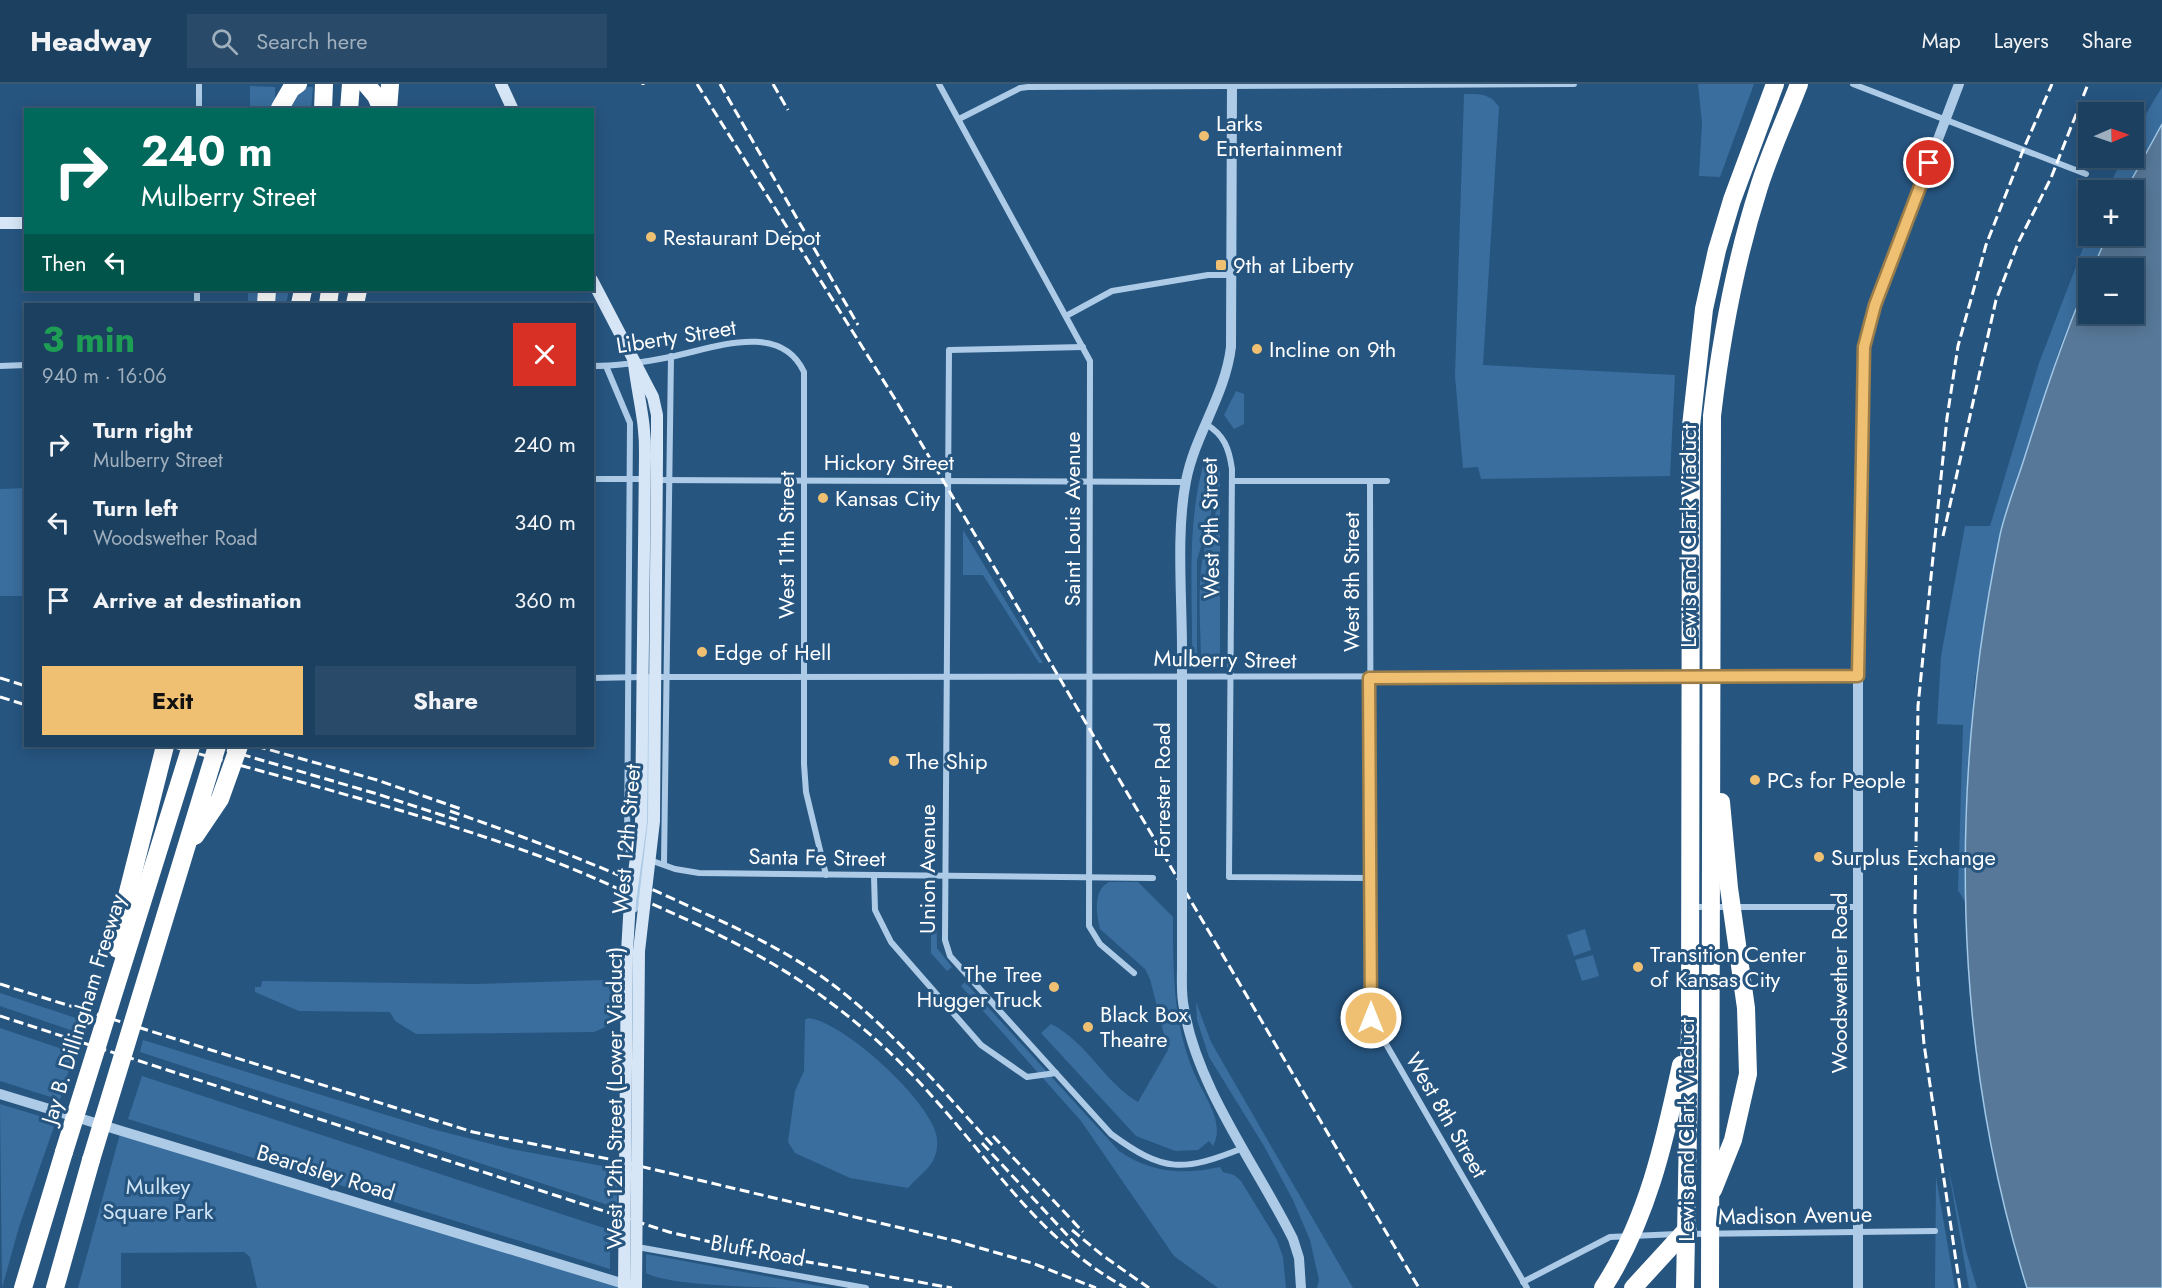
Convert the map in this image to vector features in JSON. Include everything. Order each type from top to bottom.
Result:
[{"type":"highway","points":[[279,108],[281,84]]},
{"type":"highway","points":[[280,108],[298,84]]},
{"type":"highway","points":[[323,108],[324,84]]},
{"type":"highway","points":[[349,108],[351,84]]},
{"type":"highway","points":[[366,84],[376,96],[381,108]]},
{"type":"highway","points":[[388,108],[390,84]]},
{"type":"highway","name":"Lewis and Clark Viaduct","points":[[1690,1026],[1691,426],[1695,380],[1704,309],[1717,250],[1732,200],[1775,84]]},
{"type":"highway","name":"Lewis and Clark Viaduct","points":[[1710,1288],[1712,416],[1726,316],[1750,217],[1799,84]]},
{"type":"highway","points":[[1633,1288],[1692,1223],[1717,1182],[1733,1140],[1748,1074],[1746,1008],[1729,888],[1711,689]]},
{"type":"highway","points":[[102,1030],[127,896],[165,747]]},
{"type":"highway","name":"Jay B. Dillingham Freeway","points":[[23,1288],[191,747]]},
{"type":"highway","points":[[55,1288],[91,1160],[217,747]]},
{"type":"highway","points":[[184,853],[220,799],[239,747]]},
{"type":"highway","points":[[1603,1288],[1628,1246],[1653,1184],[1690,1026]]},
{"type":"highway","points":[[1685,1288],[1690,1026]]},
{"type":"main road","points":[[501,84],[512,108]]},
{"type":"main road","points":[[0,224],[24,223]]},
{"type":"main road","name":"West 12th Street","points":[[594,284],[634,363],[636,388],[645,419],[651,456],[641,822],[630,901],[627,952],[632,1287]]},
{"type":"street","points":[[199,84],[199,108]]},
{"type":"street","name":"Saint Louis Avenue","points":[[939,84],[1090,361],[1089,926],[1092,935],[1134,973]]},
{"type":"street","points":[[959,119],[1028,87],[1574,84]]},
{"type":"street","points":[[1853,84],[2086,174]]},
{"type":"street","name":"Woodswether Road","points":[[1858,1288],[1858,676],[1864,347],[1883,285],[1959,84]]},
{"type":"street","points":[[1206,424],[1221,393],[1229,366],[1232,85]]},
{"type":"street","points":[[1066,316],[1112,291],[1208,275],[1230,275]]},
{"type":"street","name":"Liberty Street","points":[[594,366],[634,363],[731,341],[783,348],[798,359]]},
{"type":"street","name":"Union Avenue","points":[[1083,347],[949,350],[950,480],[945,940],[950,956],[1111,1134],[1141,1156],[1163,1163],[1184,1166],[1207,1162],[1244,1147]]},
{"type":"street","name":"West 12th Street","points":[[664,863],[671,356]]},
{"type":"street","name":"West 11th Street","points":[[798,359],[804,372],[803,676],[807,792],[826,875]]},
{"type":"street","points":[[0,366],[24,365]]},
{"type":"street","name":"West 12th Street","points":[[606,366],[630,423],[627,853]]},
{"type":"street","name":"West 9th Street","points":[[1206,424],[1221,433],[1228,449],[1232,481],[1229,877],[1370,878]]},
{"type":"street","name":"Forrester Road","points":[[1206,424],[1193,453],[1182,508],[1183,1006],[1191,1037],[1209,1082],[1244,1147]]},
{"type":"street","name":"Hickory Street","points":[[594,479],[1186,482]]},
{"type":"street","name":"West 12th Street (Lower Viaduct)","points":[[632,1287],[633,929],[648,821],[650,479]]},
{"type":"street","points":[[1232,481],[1387,481]]},
{"type":"street","name":"West 8th Street","points":[[1370,482],[1371,1018],[1525,1285]]},
{"type":"street","name":"Mulberry Street","points":[[594,678],[1858,676]]},
{"type":"street","name":"Santa Fe Street","points":[[627,853],[664,863],[675,869],[699,873],[1154,878]]},
{"type":"street","points":[[874,876],[875,910],[891,942],[981,1045],[1027,1077],[1056,1072]]},
{"type":"street","points":[[1682,907],[1858,907]]},
{"type":"street","name":"Beardsley Road","points":[[0,1094],[632,1287]]},
{"type":"street","points":[[1244,1147],[1293,1239],[1299,1258],[1301,1288]]},
{"type":"street","name":"Madison Avenue","points":[[1525,1285],[1610,1237],[1662,1234],[1858,1234],[1935,1231]]},
{"type":"street","name":"Bluff Road","points":[[643,1248],[866,1288]]},
{"type":"green space","points":[[1698,84],[1754,84],[1720,177],[1699,176],[1702,123]]},
{"type":"green space","points":[[250,86],[275,87],[275,108],[250,108]]},
{"type":"green space","points":[[313,87],[311,108],[287,108],[297,92]]},
{"type":"green space","points":[[2162,87],[2162,124],[2144,157],[2144,117]]},
{"type":"green space","points":[[1464,94],[1480,94],[1492,99],[1499,107],[1483,365],[1675,375],[1670,476],[1481,479],[1478,467],[1463,468],[1455,376]]},
{"type":"green space","points":[[2118,168],[2138,168],[2131,180],[2112,180]]},
{"type":"green space","points":[[2084,246],[2103,246],[2097,258],[2079,258]]},
{"type":"green space","points":[[2078,261],[2078,304],[2061,344],[2001,532],[1974,685],[1965,820],[1967,905],[1958,890],[1963,725],[1937,724],[1941,656],[1965,526],[1990,526],[2039,363]]},
{"type":"green space","points":[[248,291],[261,291],[260,303],[248,303]]},
{"type":"green space","points":[[272,291],[289,291],[286,303],[271,303]]},
{"type":"green space","points":[[1236,391],[1244,394],[1244,424],[1234,429],[1224,415]]},
{"type":"green space","points":[[1203,466],[1212,487],[1211,514],[1197,560],[1197,653],[1192,660],[1192,538]]},
{"type":"green space","points":[[1220,471],[1220,662],[1207,661],[1201,654],[1202,561],[1217,507],[1216,485],[1211,472]]},
{"type":"green space","points":[[24,488],[24,596],[0,596],[0,489]]},
{"type":"green space","points":[[963,530],[1043,663],[1039,663],[983,575],[963,575]]},
{"type":"green space","points":[[1109,882],[1138,882],[1173,917],[1174,977],[1178,1016],[1187,1054],[1215,1118],[1217,1128],[1213,1146],[1209,1141],[1198,1150],[1175,1151],[1136,1136],[1041,1033],[1051,1024],[1064,1032],[1115,1084],[1138,1102],[1168,1050],[1150,979],[1145,969],[1100,929],[1097,916],[1098,896],[1100,890]]},
{"type":"green space","points":[[931,891],[936,895],[937,948],[952,967],[947,971],[931,953]]},
{"type":"green space","points":[[1585,929],[1591,950],[1574,956],[1567,935]]},
{"type":"green space","points":[[1593,955],[1599,976],[1582,981],[1575,960]]},
{"type":"green space","points":[[603,980],[612,982],[610,1025],[594,1032],[416,1034],[395,1021],[390,1012],[299,1011],[255,992],[255,987],[261,987],[262,981],[474,984]]},
{"type":"green space","points":[[965,982],[1119,1151],[1155,1168],[1193,1171],[1220,1167],[1223,1172],[1234,1175],[1241,1181],[1277,1240],[1283,1257],[1286,1288],[1218,1288],[1174,1256],[1081,1121],[961,986]]},
{"type":"green space","points":[[0,993],[82,1020],[79,1033],[0,1006]]},
{"type":"green space","points":[[1196,1002],[1211,1042],[1353,1288],[1317,1288],[1319,1280],[1310,1240],[1293,1200],[1264,1146],[1209,1057],[1197,1020]]},
{"type":"green space","points":[[808,1018],[842,1033],[863,1048],[904,1085],[932,1123],[937,1138],[933,1161],[908,1188],[850,1178],[795,1153],[788,1142],[795,1091],[804,1071],[805,1020]]},
{"type":"green space","points":[[0,1028],[74,1053],[60,1100],[0,1081]]},
{"type":"green space","points":[[143,1040],[432,1129],[511,1149],[608,1167],[608,1181],[617,1185],[617,1208],[140,1052]]},
{"type":"green space","points":[[142,1076],[610,1230],[610,1269],[128,1119]]},
{"type":"green space","points":[[0,1104],[56,1121],[19,1227],[2,1288]]},
{"type":"green space","name":"Mulkey Square Park","points":[[121,1130],[624,1288],[257,1288],[250,1257],[244,1252],[121,1253],[121,1288],[78,1288]]},
{"type":"green space","points":[[1947,1161],[1966,1251],[1977,1288],[1969,1288]]},
{"type":"green space","points":[[1936,1177],[1955,1288],[1935,1288]]},
{"type":"green space","points":[[646,1254],[830,1288],[733,1286],[681,1282],[646,1273]]},
{"type":"shaded area","points":[[2162,124],[2162,1288],[2027,1288],[2002,1196],[1984,1103],[1972,1008],[1966,913],[1966,818],[1972,723],[1983,629],[2000,535],[2054,367],[2078,304],[2078,324],[2144,324],[2144,258],[2097,258],[2103,246],[2144,246],[2144,180],[2131,180],[2138,168],[2144,168],[2144,157]]},
{"type":"railway","points":[[697,84],[895,399],[1419,1288]]},
{"type":"railway","points":[[720,84],[858,325]]},
{"type":"railway","points":[[773,84],[788,110]]},
{"type":"railway","points":[[1960,1288],[1924,1044],[1918,978],[1915,916],[1918,706],[1947,418],[1958,346],[1986,245],[2052,84]]},
{"type":"railway","points":[[1943,536],[1996,300],[2018,243],[2051,178],[2088,84]]},
{"type":"railway","points":[[0,678],[24,685]]},
{"type":"railway","points":[[0,697],[24,704]]},
{"type":"railway","points":[[175,747],[410,813],[504,843],[597,879],[692,922],[787,972],[874,1038],[926,1089],[1046,1227],[1096,1269],[1126,1288]]},
{"type":"railway","points":[[216,747],[457,820]]},
{"type":"railway","points":[[260,747],[377,780],[461,809]]},
{"type":"railway","points":[[450,811],[634,882],[752,936],[807,967],[841,991],[882,1027],[994,1147]]},
{"type":"railway","points":[[0,984],[473,1132],[614,1160],[956,1241],[1032,1263],[1096,1288]]},
{"type":"railway","points":[[0,1016],[669,1232],[753,1252],[952,1288]]},
{"type":"railway","points":[[993,1136],[1083,1232]]},
{"type":"railway","points":[[982,1143],[1080,1249]]},
{"type":"railway","points":[[1072,1230],[1102,1255],[1149,1288]]},
{"type":"place","name":"Larks Entertainment","points":[[1204,136]]},
{"type":"place","name":"Restaurant Depot","points":[[651,237]]},
{"type":"place","name":"9th at Liberty","points":[[1221,265]]},
{"type":"place","name":"Incline on 9th","points":[[1257,349]]},
{"type":"place","name":"Kansas City","points":[[823,498]]},
{"type":"place","name":"Edge of Hell","points":[[702,652]]},
{"type":"place","name":"The Ship","points":[[894,761]]},
{"type":"place","name":"PCs for People","points":[[1755,780]]},
{"type":"place","name":"Surplus Exchange","points":[[1819,857]]},
{"type":"place","name":"Transition Center of Kansas City","points":[[1638,967]]},
{"type":"place","name":"The Tree Hugger Truck","points":[[1054,987]]},
{"type":"place","name":"Black Box Theatre","points":[[1088,1027]]},
{"type":"route","points":[[1371,1018],[1369,678],[1858,676],[1864,347],[1875,305],[1929,163]]}]
